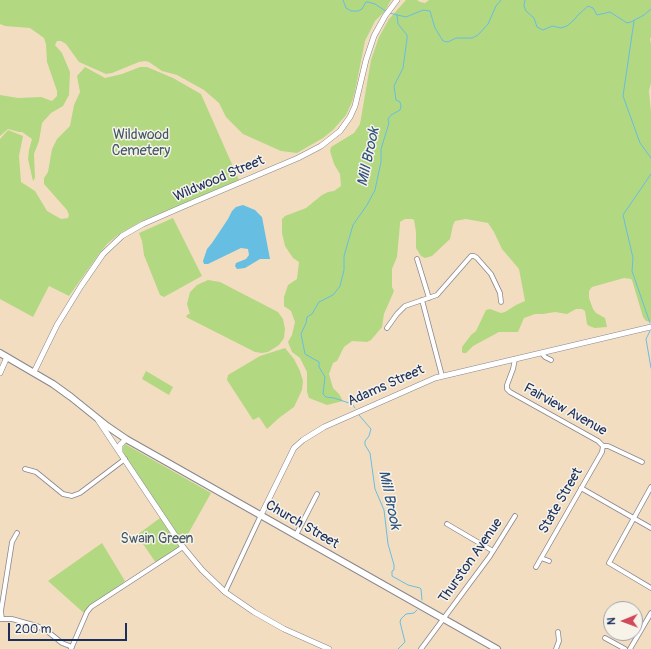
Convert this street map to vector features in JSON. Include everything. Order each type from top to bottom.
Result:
[{"type":"main road","name":"Church Street","points":[[0,353],[63,390],[96,418],[126,439],[498,649]]},
{"type":"street","name":"Wildwood Street","points":[[34,372],[57,325],[80,286],[103,254],[122,236],[143,224],[311,152],[331,139],[340,131],[350,117],[355,106],[369,49],[385,16],[397,0]]},
{"type":"street","points":[[387,328],[405,306],[438,294],[469,257],[473,255],[493,278],[500,293],[501,302]]},
{"type":"street","points":[[417,259],[429,298]]},
{"type":"street","points":[[422,300],[442,376]]},
{"type":"street","name":"Adams Street","points":[[226,592],[291,454],[297,445],[303,440],[324,427],[415,386],[442,376],[651,327]]},
{"type":"street","points":[[542,353],[545,357],[551,360]]},
{"type":"street","points":[[0,373],[6,357]]},
{"type":"street","name":"Fairview Avenue","points":[[515,359],[513,369],[506,385],[506,388],[509,391],[598,441],[603,446],[608,446],[642,462]]},
{"type":"street","points":[[96,418],[183,547],[199,567],[226,592],[259,616],[329,649]]},
{"type":"street","points":[[121,454],[120,445],[126,439]]},
{"type":"street","name":"State Street","points":[[536,567],[602,452],[603,446]]},
{"type":"street","points":[[25,469],[35,472],[62,494],[72,496],[80,493],[125,459]]},
{"type":"street","points":[[651,487],[609,563],[651,588]]},
{"type":"street","points":[[581,488],[651,528]]},
{"type":"street","points":[[296,535],[317,494]]},
{"type":"street","name":"Thurston Avenue","points":[[421,649],[493,551],[515,516]]},
{"type":"street","points":[[447,524],[493,551]]},
{"type":"street","points":[[17,532],[12,541],[1,619],[12,619],[37,626],[71,648],[86,613],[91,607],[183,547]]},
{"type":"street","points":[[541,558],[549,561]]},
{"type":"street","points":[[630,649],[651,613]]},
{"type":"street","points":[[556,649],[560,641],[558,632]]},
{"type":"street","points":[[610,641],[625,649]]},
{"type":"green space","points":[[0,0],[391,0],[385,11],[375,21],[365,41],[355,91],[346,115],[333,130],[323,138],[297,153],[281,151],[243,134],[226,117],[219,103],[204,90],[177,75],[162,71],[145,61],[106,74],[79,62],[66,44],[61,41],[57,41],[55,45],[62,53],[70,72],[69,95],[63,106],[51,113],[42,123],[39,141],[34,154],[35,178],[33,181],[28,159],[32,139],[22,132],[8,129],[0,136],[0,95],[18,98],[41,97],[52,101],[57,96],[57,91],[47,62],[46,44],[44,38],[30,28],[5,26],[0,24]]},
{"type":"green space","points":[[406,0],[417,0],[425,3],[429,0],[651,0],[651,83],[649,91],[651,112],[651,322],[646,321],[643,317],[632,280],[624,278],[592,287],[589,291],[589,298],[593,309],[596,313],[605,318],[607,327],[595,328],[589,326],[587,324],[585,311],[582,309],[576,309],[567,314],[555,312],[535,314],[524,318],[518,332],[499,332],[473,346],[466,353],[463,353],[462,347],[476,331],[486,310],[490,309],[501,313],[525,301],[519,269],[502,249],[488,223],[466,219],[455,221],[450,239],[432,256],[425,258],[421,256],[416,248],[414,220],[405,219],[400,222],[397,257],[392,269],[392,287],[394,291],[384,314],[382,327],[371,340],[367,342],[352,341],[344,347],[337,361],[333,363],[329,374],[333,388],[343,401],[327,405],[309,398],[307,392],[307,372],[300,358],[292,352],[288,342],[292,335],[295,322],[291,311],[284,306],[284,297],[288,285],[297,279],[299,262],[293,258],[285,246],[282,233],[282,219],[285,216],[306,208],[322,195],[334,191],[341,186],[340,174],[334,164],[330,151],[331,147],[354,133],[360,124],[371,60],[379,37],[389,19]]},
{"type":"green space","name":"Wildwood Cemetery","points":[[85,67],[105,78],[122,74],[140,67],[147,67],[173,78],[201,94],[239,180],[142,221],[119,234],[107,244],[69,296],[49,286],[33,317],[0,299],[0,139],[8,130],[23,136],[19,156],[21,182],[35,191],[47,211],[61,219],[68,218],[69,215],[67,210],[44,184],[44,178],[48,172],[52,149],[57,139],[70,126],[74,105],[80,92],[77,76]]},
{"type":"green space","points":[[173,218],[202,276],[164,297],[160,295],[144,255],[139,233]]},
{"type":"green space","points":[[208,280],[220,282],[278,312],[283,319],[285,329],[284,338],[279,345],[268,352],[255,352],[186,317],[190,314],[187,304],[190,292],[197,285]]},
{"type":"green space","points":[[285,348],[294,359],[300,371],[303,381],[302,390],[294,407],[267,429],[259,417],[253,420],[227,380],[228,375],[260,356]]},
{"type":"green space","points":[[146,371],[173,387],[169,395],[142,379]]},
{"type":"green space","points":[[125,444],[211,493],[183,543],[125,455],[122,449]]},
{"type":"green space","name":"Swain Green","points":[[160,518],[180,547],[156,563],[137,535]]},
{"type":"green space","points":[[102,543],[125,581],[88,609],[85,614],[48,581]]},
{"type":"water","points":[[243,205],[255,210],[262,217],[270,259],[260,259],[245,268],[237,269],[235,266],[236,263],[246,259],[249,255],[248,249],[241,248],[208,264],[204,264],[203,261],[207,249],[232,211],[236,207]]},
{"type":"waterway","points":[[343,0],[346,8],[351,11],[358,11],[362,9],[366,2],[368,2],[375,4],[387,12]]},
{"type":"waterway","points":[[389,13],[406,17],[423,10],[430,11],[435,28],[443,41],[448,42],[456,38],[472,38],[478,35],[488,24],[496,6],[501,0]]},
{"type":"waterway","points":[[525,0],[524,6],[526,11],[534,18],[537,27],[543,30],[552,26],[561,28],[567,26],[588,6],[593,8],[597,15],[610,12],[627,23],[644,15],[651,9]]},
{"type":"waterway","name":"Mill Brook","points":[[355,408],[352,404],[326,397],[323,394],[325,377],[319,367],[319,362],[305,354],[301,334],[307,317],[312,314],[319,302],[333,295],[340,286],[344,270],[344,256],[353,225],[367,205],[375,190],[381,162],[381,149],[389,123],[388,119],[391,115],[400,110],[401,106],[400,102],[396,100],[394,86],[403,68],[407,35],[398,24],[397,15]]},
{"type":"waterway","name":"Mill Brook","points":[[634,21],[623,96],[640,143],[651,158]]},
{"type":"waterway","name":"Mill Brook","points":[[650,323],[632,271],[633,258],[623,215],[651,174]]},
{"type":"waterway","name":"Mill Brook","points":[[650,331],[646,339],[651,368]]},
{"type":"waterway","name":"Mill Brook","points":[[359,415],[371,429],[369,436],[365,441],[365,445],[370,453],[375,489],[384,510],[388,544],[394,565],[392,576],[408,585],[420,588],[422,600]]},
{"type":"waterway","name":"Mill Brook","points":[[398,649],[405,642],[400,622],[401,619],[406,614],[414,613],[417,610]]}]
